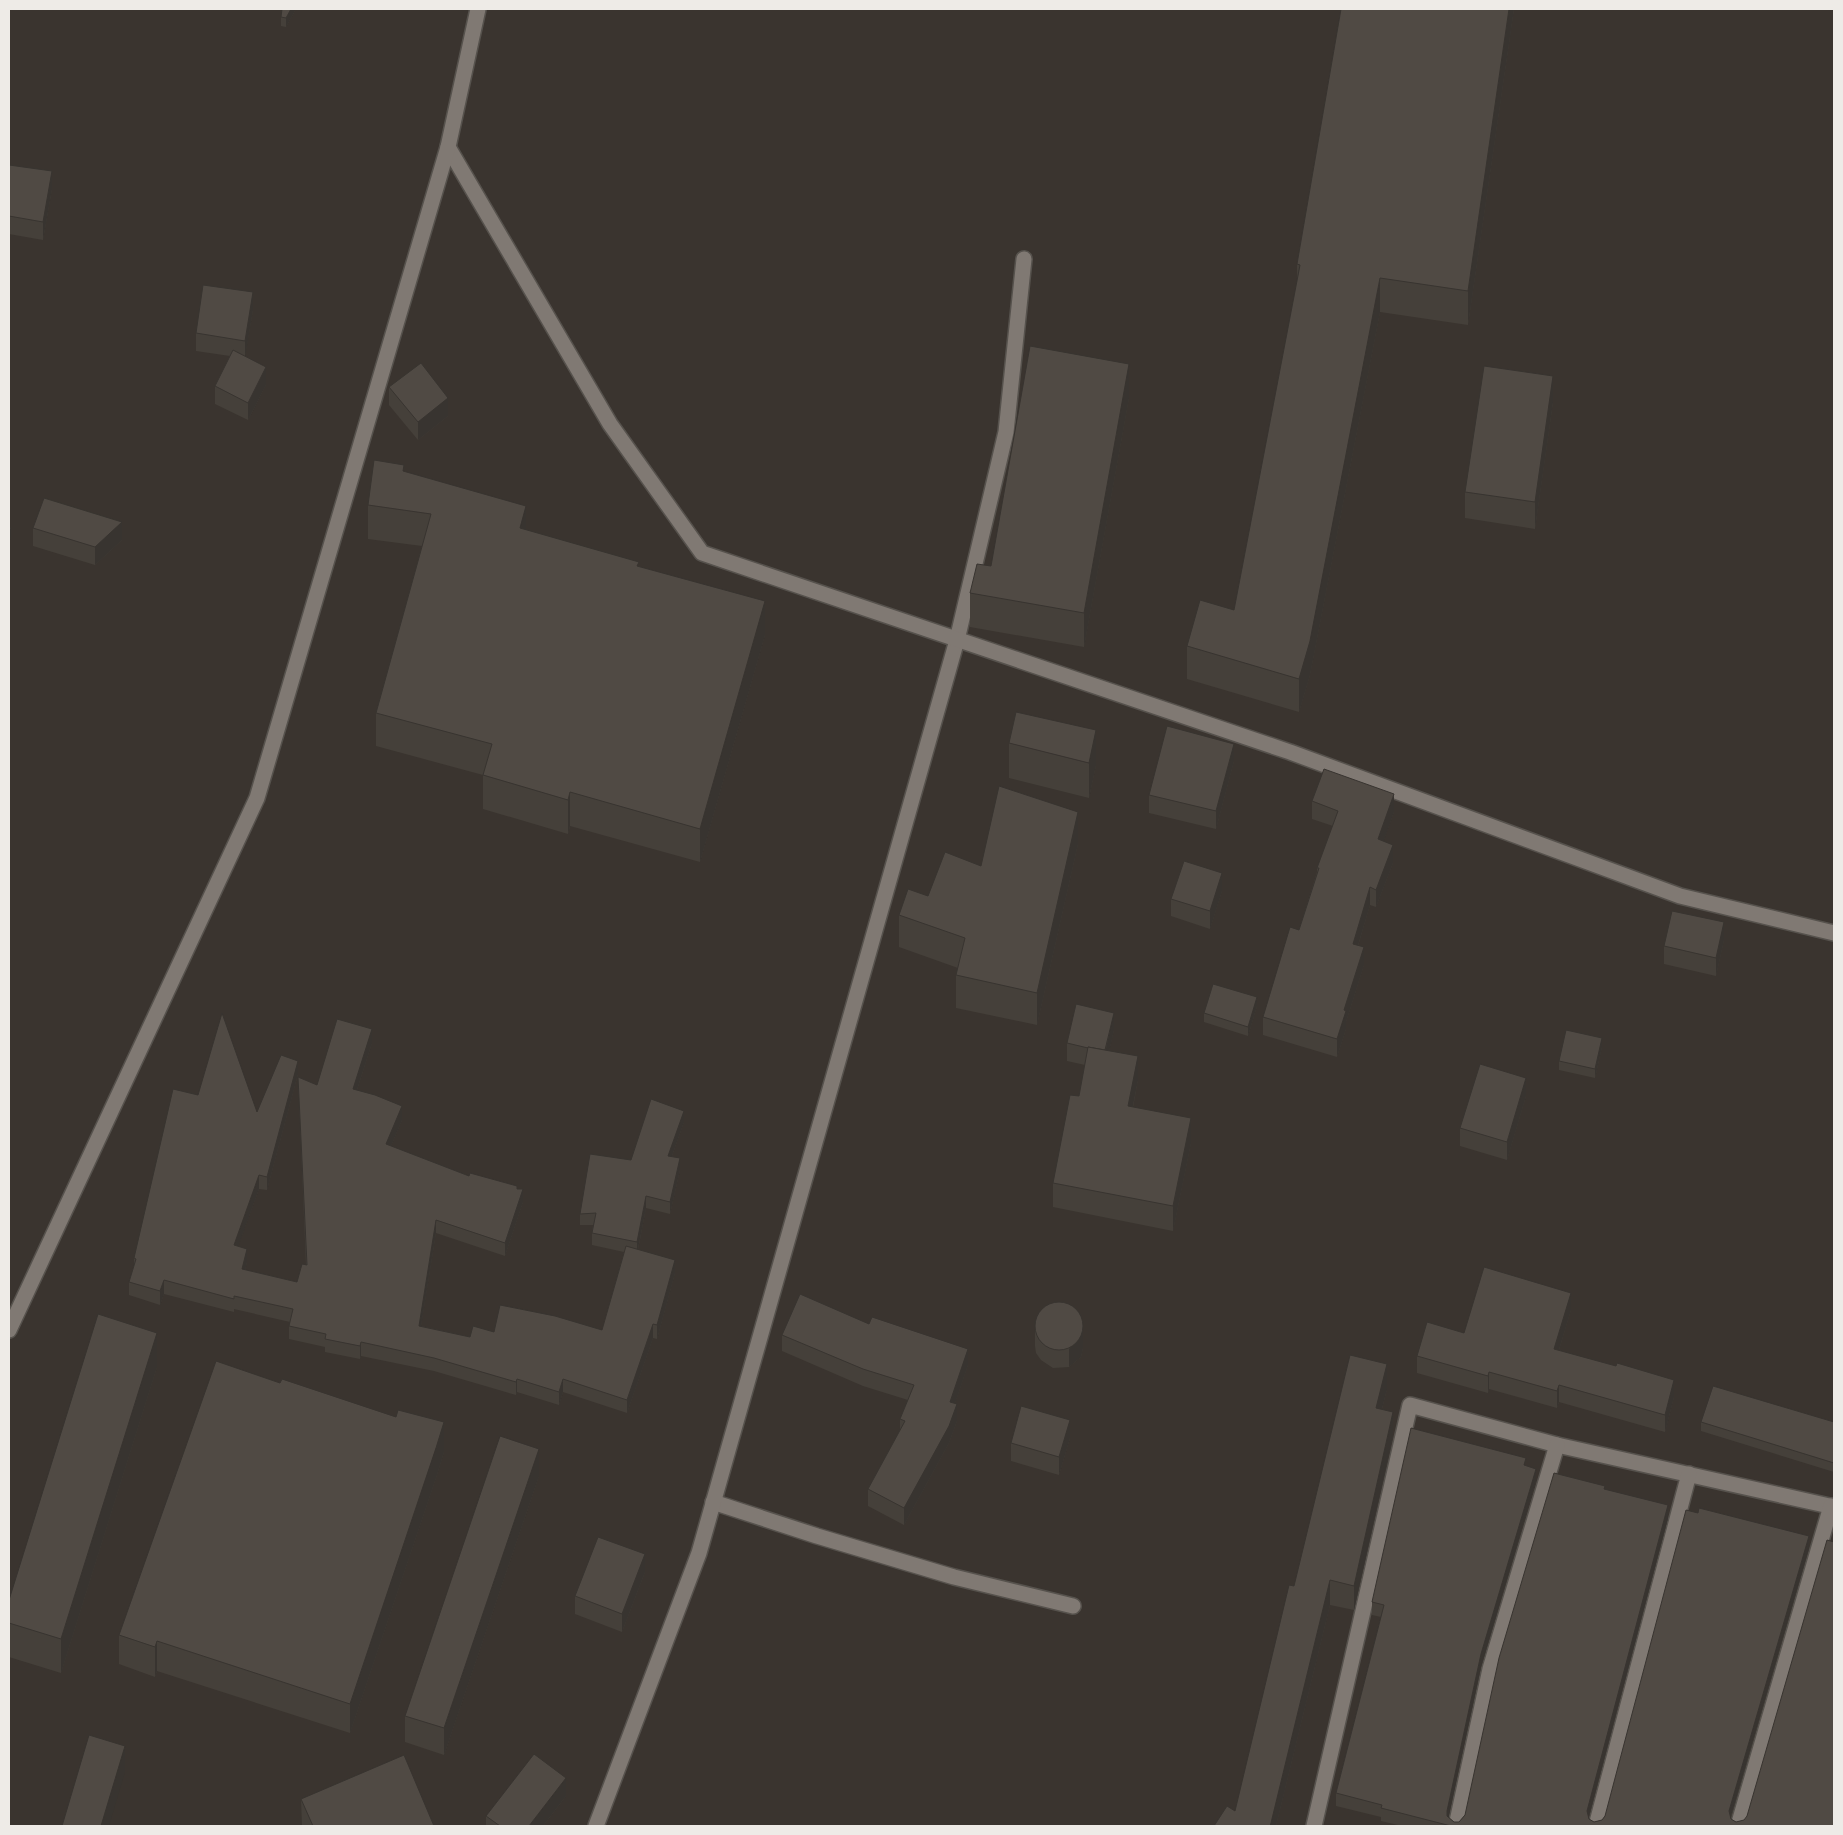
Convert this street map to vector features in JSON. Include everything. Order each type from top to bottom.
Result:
[{"type":"street","points":[[9,1330],[257,798],[448,147],[478,9]]},
{"type":"street","points":[[448,147],[610,424],[702,553],[1290,752],[1680,896],[1834,933]]},
{"type":"street","points":[[596,1826],[699,1553],[958,640],[1006,432],[1024,259]]},
{"type":"street","points":[[1314,1826],[1410,1405],[1557,1445],[1833,1506],[1738,1826]]},
{"type":"street","points":[[1456,1826],[1490,1670],[1557,1445]]},
{"type":"street","points":[[1596,1826],[1689,1474]]},
{"type":"street","points":[[714,1502],[817,1536],[954,1577],[1073,1606]]},
{"type":"building","points":[[282,9],[291,9],[286,18],[281,17]]},
{"type":"building","points":[[1341,9],[1509,9],[1468,291],[1380,278],[1310,641],[1299,679],[1187,646],[1200,600],[1234,610],[1300,265],[1297,264]]},
{"type":"building","points":[[9,165],[52,171],[43,222],[9,216]]},
{"type":"building","points":[[203,285],[253,292],[245,341],[196,333]]},
{"type":"building","points":[[1030,346],[1129,364],[1084,613],[970,593],[977,564],[991,566]]},
{"type":"building","points":[[233,350],[266,367],[248,403],[215,386]]},
{"type":"building","points":[[421,363],[448,398],[418,422],[389,387]]},
{"type":"building","points":[[1484,366],[1553,376],[1535,502],[1465,492]]},
{"type":"building","points":[[374,460],[404,465],[403,471],[526,506],[520,528],[639,562],[637,566],[765,601],[700,829],[570,792],[568,800],[483,775],[492,744],[376,713],[431,514],[368,505]]},
{"type":"building","points":[[44,498],[122,522],[95,547],[33,528]]},
{"type":"building","points":[[1016,712],[1096,730],[1089,763],[1009,743]]},
{"type":"building","points":[[1167,726],[1234,744],[1216,811],[1149,795]]},
{"type":"building","points":[[1324,769],[1394,794],[1378,839],[1393,845],[1376,890],[1370,887],[1353,944],[1364,947],[1337,1039],[1263,1017],[1290,927],[1299,930],[1319,868],[1317,868],[1338,811],[1312,801]]},
{"type":"building","points":[[999,786],[1078,812],[1037,993],[956,975],[965,938],[899,915],[908,889],[928,896],[945,852],[981,866]]},
{"type":"building","points":[[1184,861],[1222,873],[1210,911],[1171,899]]},
{"type":"building","points":[[1672,911],[1724,922],[1716,958],[1664,946]]},
{"type":"building","points":[[1213,984],[1257,997],[1248,1027],[1204,1013]]},
{"type":"building","points":[[1076,1004],[1114,1013],[1105,1050],[1067,1043]]},
{"type":"building","points":[[222,1013],[257,1112],[281,1055],[298,1061],[267,1177],[259,1175],[234,1245],[247,1249],[242,1269],[297,1282],[302,1264],[307,1265],[298,1077],[317,1085],[337,1019],[372,1029],[353,1089],[375,1095],[402,1106],[386,1144],[469,1176],[470,1173],[517,1186],[517,1189],[523,1189],[505,1243],[436,1220],[419,1326],[470,1337],[473,1326],[494,1332],[500,1305],[555,1316],[602,1330],[626,1246],[675,1260],[657,1325],[653,1324],[627,1400],[563,1379],[559,1392],[517,1379],[516,1382],[434,1358],[361,1342],[360,1346],[325,1339],[326,1334],[289,1326],[293,1309],[234,1296],[234,1299],[164,1280],[160,1291],[129,1282],[136,1259],[134,1258],[173,1089],[198,1095]]},
{"type":"building","points":[[1566,1030],[1602,1038],[1595,1069],[1559,1061]]},
{"type":"building","points":[[1088,1047],[1138,1056],[1128,1106],[1191,1118],[1173,1206],[1053,1183],[1070,1095],[1079,1096]]},
{"type":"building","points":[[1480,1064],[1526,1078],[1507,1142],[1460,1128]]},
{"type":"building","points":[[651,1099],[684,1111],[668,1156],[680,1158],[670,1202],[646,1196],[637,1242],[592,1233],[596,1213],[580,1214],[590,1154],[631,1160]]},
{"type":"building","points":[[1484,1267],[1571,1293],[1554,1349],[1616,1366],[1617,1363],[1674,1380],[1665,1415],[1559,1385],[1557,1391],[1489,1372],[1488,1376],[1417,1356],[1427,1322],[1464,1333]]},
{"type":"building","points":[[800,1294],[869,1324],[872,1317],[968,1349],[950,1402],[957,1404],[949,1426],[904,1508],[868,1489],[905,1421],[900,1419],[914,1385],[863,1369],[782,1335]]},
{"type":"building","points":[[1059,1302],[1068,1304],[1076,1309],[1081,1317],[1083,1326],[1081,1335],[1076,1343],[1068,1348],[1059,1350],[1050,1348],[1042,1343],[1037,1335],[1035,1326],[1037,1317],[1042,1309],[1050,1304]]},
{"type":"building","points":[[98,1314],[157,1333],[61,1639],[9,1623],[9,1600]]},
{"type":"building","points":[[1350,1355],[1387,1364],[1376,1408],[1393,1412],[1354,1586],[1330,1580],[1270,1826],[1214,1826],[1227,1806],[1235,1811],[1289,1585],[1294,1586]]},
{"type":"building","points":[[216,1361],[280,1383],[282,1379],[396,1417],[398,1410],[444,1422],[350,1704],[157,1641],[155,1647],[119,1635]]},
{"type":"building","points":[[1713,1386],[1834,1422],[1834,1463],[1701,1422]]},
{"type":"building","points":[[1021,1406],[1070,1420],[1059,1457],[1011,1443]]},
{"type":"building","points":[[1411,1428],[1526,1458],[1524,1465],[1536,1469],[1481,1654],[1447,1816],[1454,1822],[1459,1822],[1465,1815],[1499,1658],[1554,1473],[1605,1486],[1604,1489],[1668,1505],[1587,1811],[1589,1819],[1594,1822],[1602,1820],[1605,1816],[1686,1510],[1698,1513],[1699,1508],[1809,1536],[1729,1811],[1731,1819],[1736,1822],[1744,1820],[1747,1816],[1827,1540],[1834,1542],[1834,1826],[1451,1826],[1381,1808],[1382,1805],[1336,1793],[1384,1605],[1372,1602]]},
{"type":"building","points":[[500,1436],[539,1449],[444,1728],[405,1716]]},
{"type":"building","points":[[598,1537],[645,1554],[622,1614],[575,1596]]},
{"type":"building","points":[[89,1735],[125,1746],[101,1826],[62,1826]]},
{"type":"building","points":[[534,1754],[566,1778],[529,1826],[500,1826],[486,1816]]},
{"type":"building","points":[[404,1755],[434,1826],[313,1826],[301,1799]]}]
